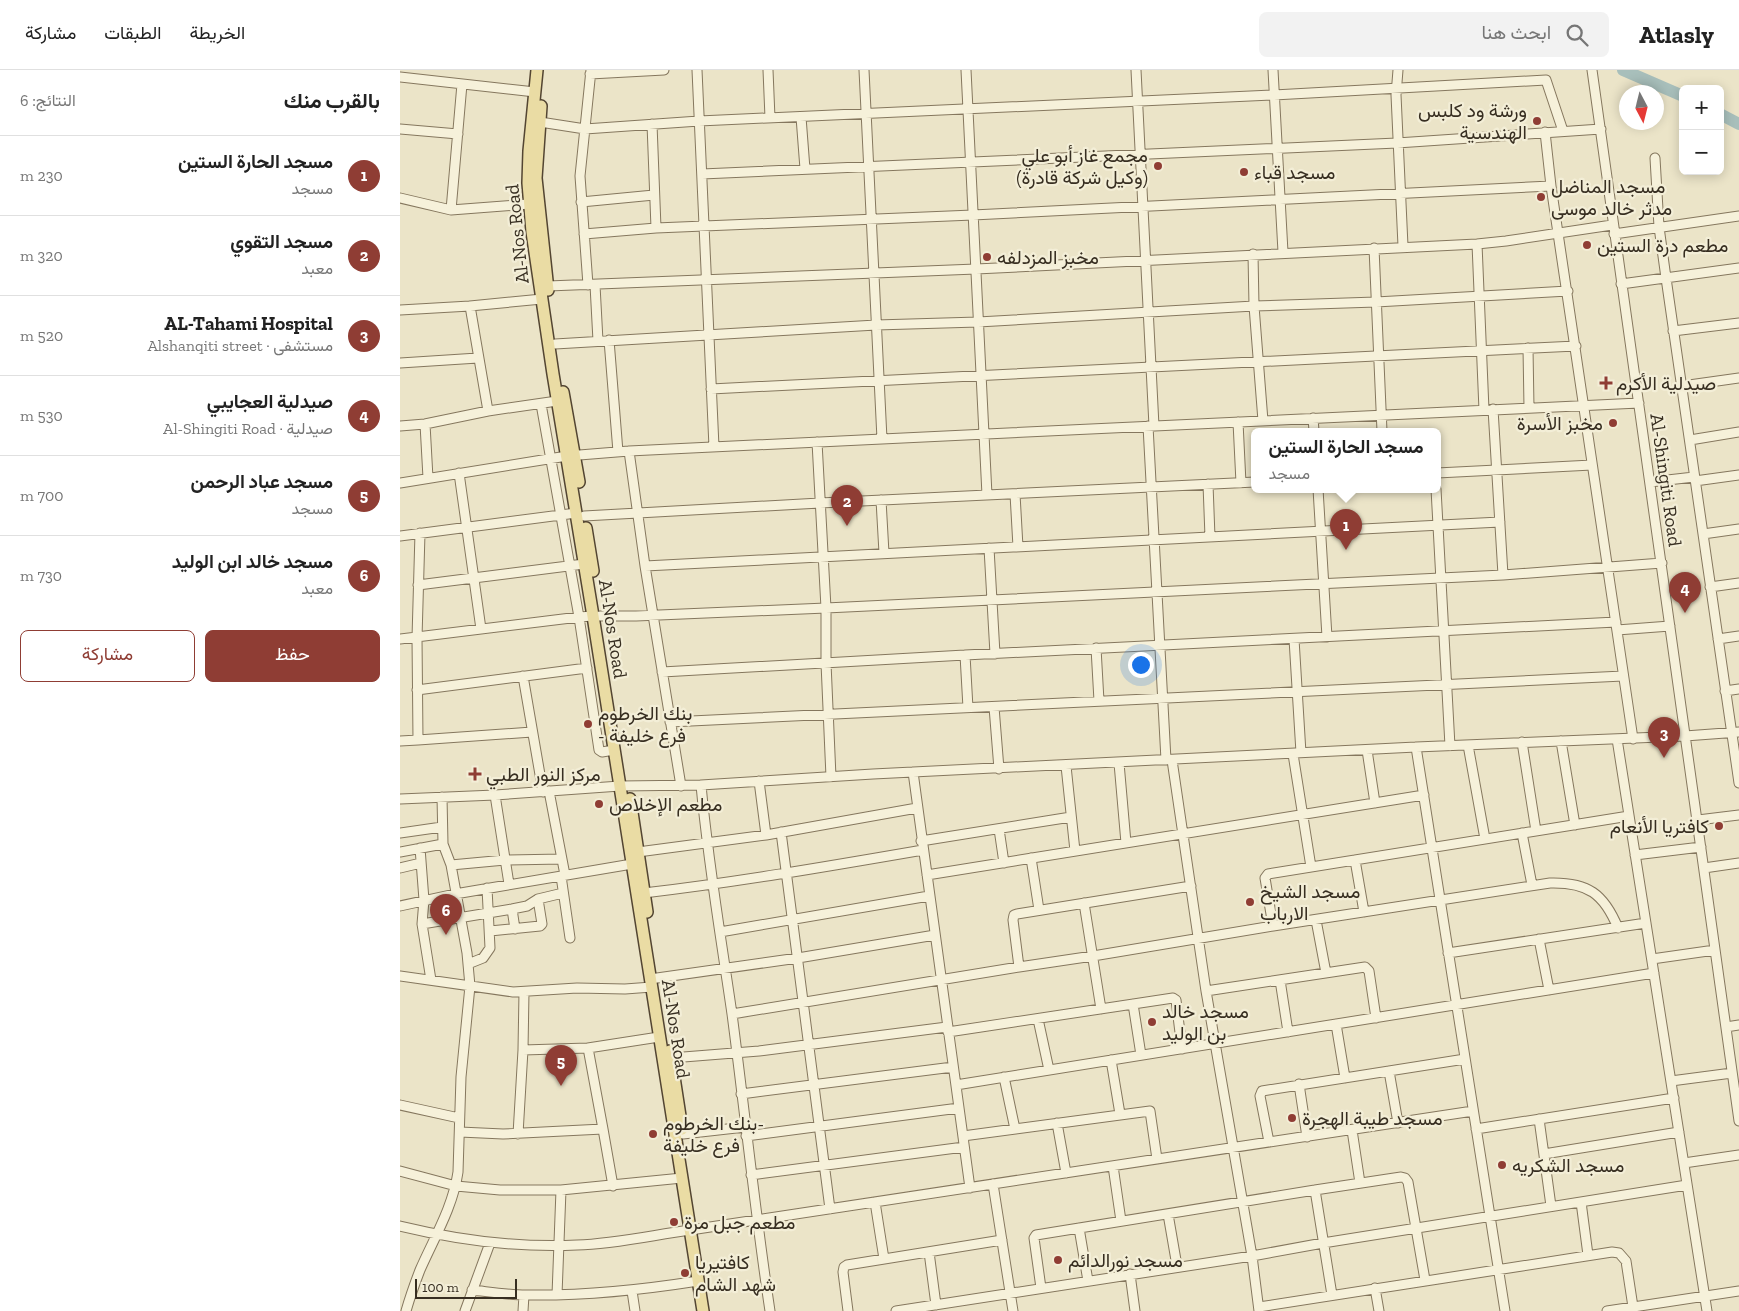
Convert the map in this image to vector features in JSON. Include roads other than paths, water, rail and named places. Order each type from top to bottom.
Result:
[{"type":"main road","name":"Al-Nos Road","points":[[537,70],[529,150],[529,204],[557,401],[571,456]]},
{"type":"main road","name":"Al-Nos Road","points":[[544,70],[536,178],[555,344],[580,515],[624,786],[638,852],[659,1037],[683,1134],[698,1282],[703,1311]]},
{"type":"main road","name":"Al-Nos Road","points":[[580,515],[584,564],[597,616],[614,750],[624,786],[632,864],[653,981],[671,1058],[670,1076],[682,1178],[710,1311]]},
{"type":"street","points":[[598,341],[584,234],[580,176],[590,72],[664,70]]},
{"type":"street","points":[[697,70],[714,447]]},
{"type":"street","points":[[768,70],[770,118]]},
{"type":"street","points":[[864,70],[882,439]]},
{"type":"street","points":[[966,70],[987,495]]},
{"type":"street","points":[[1136,70],[1151,367],[1151,487],[1162,698],[1169,760],[1183,834],[1206,991],[1232,1148],[1243,1202],[1259,1309],[1498,1268],[1612,1252],[1619,1253],[1626,1261],[1639,1308]]},
{"type":"street","points":[[1274,70],[1284,252]]},
{"type":"street","points":[[1398,70],[1396,87],[1403,246]]},
{"type":"street","name":"Al-Shingiti Road","points":[[1593,75],[1613,230],[1662,563],[1739,1121]]},
{"type":"street","points":[[400,77],[535,92]]},
{"type":"street","points":[[540,122],[585,129],[699,121],[1546,80],[1563,131]]},
{"type":"street","points":[[451,210],[462,84]]},
{"type":"street","points":[[801,117],[805,169]]},
{"type":"street","points":[[652,124],[656,228]]},
{"type":"street","points":[[400,129],[458,134]]},
{"type":"street","points":[[702,174],[1398,143],[1601,129]]},
{"type":"street","points":[[1545,132],[1551,186],[1633,739]]},
{"type":"street","points":[[1655,158],[1659,227],[1673,331],[1725,691],[1735,732],[1739,776]]},
{"type":"street","points":[[584,234],[656,228],[974,215],[1551,186]]},
{"type":"street","points":[[581,202],[654,195]]},
{"type":"street","points":[[400,198],[451,210],[529,204]]},
{"type":"street","points":[[548,286],[976,269],[1403,246],[1477,244],[1558,233],[1659,227],[1739,216]]},
{"type":"street","points":[[1477,244],[1482,350],[1497,470],[1503,575]]},
{"type":"street","points":[[1374,248],[1382,428]]},
{"type":"street","points":[[1253,254],[1254,306],[1263,421]]},
{"type":"street","points":[[1621,284],[1739,268]]},
{"type":"street","points":[[555,344],[876,325],[978,322],[1568,291]]},
{"type":"street","points":[[400,310],[542,299]]},
{"type":"street","points":[[470,306],[488,411]]},
{"type":"street","points":[[1673,331],[1739,323]]},
{"type":"street","points":[[609,340],[618,452]]},
{"type":"street","points":[[711,389],[1576,346]]},
{"type":"street","points":[[1528,348],[1529,408]]},
{"type":"street","points":[[400,363],[478,358]]},
{"type":"street","points":[[1682,386],[1739,378]]},
{"type":"street","points":[[400,426],[425,424],[488,411],[557,401]]},
{"type":"street","points":[[400,483],[571,456],[629,451],[1639,403]]},
{"type":"street","points":[[540,404],[579,616],[599,750],[602,752],[614,750]]},
{"type":"street","points":[[1313,418],[1314,428]]},
{"type":"street","points":[[1238,422],[1241,483]]},
{"type":"street","points":[[425,424],[428,478]]},
{"type":"street","points":[[1690,440],[1739,432]]},
{"type":"street","points":[[817,442],[824,556],[831,777]]},
{"type":"street","points":[[629,451],[652,615],[681,786]]},
{"type":"street","points":[[1441,473],[1592,465]]},
{"type":"street","points":[[459,473],[481,630]]},
{"type":"street","points":[[1650,482],[1739,475]]},
{"type":"street","points":[[400,536],[560,515],[637,514],[820,503],[1251,482]]},
{"type":"street","points":[[1208,484],[1210,537]]},
{"type":"street","points":[[1318,493],[1327,637]]},
{"type":"street","points":[[1436,493],[1450,746]]},
{"type":"street","points":[[1016,494],[1018,547]]},
{"type":"street","points":[[881,500],[884,553]]},
{"type":"street","points":[[645,566],[1500,522]]},
{"type":"street","points":[[1703,534],[1739,529]]},
{"type":"street","points":[[418,740],[417,638],[420,533]]},
{"type":"street","points":[[989,548],[994,654]]},
{"type":"street","points":[[400,640],[579,616],[826,608],[1324,584],[1503,575],[1662,563]]},
{"type":"street","points":[[418,585],[584,564]]},
{"type":"street","points":[[1710,587],[1739,583]]},
{"type":"street","points":[[662,672],[1444,630],[1670,626]]},
{"type":"street","points":[[1718,639],[1739,636]]},
{"type":"street","points":[[1294,639],[1297,692],[1297,753],[1303,815],[1311,867]]},
{"type":"street","points":[[1096,648],[1099,702]]},
{"type":"street","points":[[965,655],[968,708]]},
{"type":"street","points":[[417,690],[587,668]]},
{"type":"street","points":[[523,676],[532,732],[562,859],[563,893],[570,938]]},
{"type":"street","points":[[670,722],[1624,676]]},
{"type":"street","points":[[1725,691],[1739,689]]},
{"type":"street","points":[[994,707],[1000,769]]},
{"type":"street","points":[[594,714],[608,713]]},
{"type":"street","points":[[400,741],[532,732]]},
{"type":"street","points":[[400,799],[496,795],[624,786],[681,786],[913,772],[1066,766],[1416,747],[1633,739],[1735,732]]},
{"type":"street","points":[[1617,739],[1707,1311]]},
{"type":"street","points":[[1561,741],[1575,825]]},
{"type":"street","points":[[1522,742],[1536,831]]},
{"type":"street","points":[[1468,745],[1485,839]]},
{"type":"street","points":[[1416,747],[1505,1311]]},
{"type":"street","points":[[1367,750],[1375,803]]},
{"type":"street","points":[[1119,763],[1126,843]]},
{"type":"street","points":[[1066,766],[1075,851]]},
{"type":"street","points":[[913,772],[970,1188]]},
{"type":"street","points":[[759,782],[766,835]]},
{"type":"street","points":[[701,785],[712,885],[732,1014],[756,1220],[770,1311]]},
{"type":"street","points":[[496,795],[510,884]]},
{"type":"street","points":[[927,875],[1424,795]]},
{"type":"street","points":[[406,1311],[421,1269],[438,1235],[456,1186],[460,1132],[461,1077],[470,986],[451,865],[443,844],[442,797]]},
{"type":"street","points":[[638,852],[766,835],[917,808]]},
{"type":"street","points":[[1273,926],[1265,880],[1266,875],[1629,816]]},
{"type":"street","points":[[1698,820],[1739,816]]},
{"type":"street","points":[[644,893],[787,874],[999,829],[1071,817]]},
{"type":"street","points":[[400,833],[442,826]]},
{"type":"street","points":[[999,829],[1004,863]]},
{"type":"street","points":[[782,832],[830,1209]]},
{"type":"street","points":[[1522,833],[1532,885]]},
{"type":"street","points":[[400,852],[443,844]]},
{"type":"street","points":[[1635,855],[1701,847]]},
{"type":"street","points":[[420,848],[424,900],[422,924],[431,980]]},
{"type":"street","points":[[1031,858],[1039,910]]},
{"type":"street","points":[[451,865],[506,860],[562,859]]},
{"type":"street","points":[[1355,860],[1364,912]]},
{"type":"street","points":[[400,868],[421,863]]},
{"type":"street","points":[[1704,868],[1739,863]]},
{"type":"street","points":[[400,906],[487,888],[632,864]]},
{"type":"street","points":[[732,1014],[1273,926],[1561,882],[1582,887],[1603,900],[1618,928]]},
{"type":"street","points":[[1019,967],[1013,917],[1017,914],[1191,886]]},
{"type":"street","points":[[468,964],[483,958],[488,953],[491,944],[487,888]]},
{"type":"street","points":[[422,924],[512,910],[527,906],[538,899],[563,893]]},
{"type":"street","points":[[720,932],[929,896]]},
{"type":"street","points":[[490,931],[541,925],[538,899]]},
{"type":"street","points":[[1084,903],[1101,1009]]},
{"type":"street","points":[[512,910],[514,929]]},
{"type":"street","points":[[1316,920],[1326,973]]},
{"type":"street","points":[[1448,953],[1646,923]]},
{"type":"street","points":[[400,976],[499,991],[524,992],[577,988],[625,989],[653,981],[725,968],[798,958],[934,935]]},
{"type":"street","points":[[1539,939],[1548,990]]},
{"type":"street","points":[[1652,959],[1715,950]]},
{"type":"street","points":[[1206,991],[1363,967],[1368,969],[1376,1018]]},
{"type":"street","points":[[956,1085],[1654,973]]},
{"type":"street","points":[[1280,980],[1288,1032]]},
{"type":"street","points":[[518,1134],[524,992]]},
{"type":"street","points":[[671,1058],[736,1053],[1038,1019],[1176,999],[1182,1049]]},
{"type":"street","points":[[1133,1004],[1141,1055]]},
{"type":"street","points":[[1038,1019],[1049,1070]]},
{"type":"street","points":[[1336,1024],[1345,1078]]},
{"type":"street","points":[[1726,1026],[1739,1025]]},
{"type":"street","points":[[523,1050],[588,1048],[659,1037]]},
{"type":"street","points":[[588,1048],[613,1186]]},
{"type":"street","points":[[1269,1142],[1260,1093],[1265,1090],[1465,1059]]},
{"type":"street","points":[[1112,1060],[1120,1114]]},
{"type":"street","points":[[741,1094],[953,1067]]},
{"type":"street","points":[[1389,1071],[1398,1123]]},
{"type":"street","points":[[1671,1081],[1732,1073]]},
{"type":"street","points":[[1004,1077],[1015,1129]]},
{"type":"street","points":[[1298,1084],[1307,1137]]},
{"type":"street","points":[[1476,1129],[1674,1098]]},
{"type":"street","points":[[400,1105],[459,1118]]},
{"type":"street","points":[[683,1134],[745,1132],[819,1126],[959,1108]]},
{"type":"street","points":[[963,1136],[1151,1111],[1157,1159]]},
{"type":"street","points":[[400,1226],[438,1235],[518,1245],[559,1246],[612,1242],[1473,1112]]},
{"type":"street","points":[[1539,1119],[1552,1206]]},
{"type":"street","points":[[1057,1123],[1066,1173]]},
{"type":"street","points":[[460,1132],[518,1134],[603,1130]]},
{"type":"street","points":[[1352,1130],[1360,1183]]},
{"type":"street","points":[[1544,1154],[1679,1132]]},
{"type":"street","points":[[751,1176],[964,1147]]},
{"type":"street","points":[[1684,1163],[1739,1155]]},
{"type":"street","points":[[1113,1166],[1121,1222]]},
{"type":"street","points":[[400,1171],[456,1186],[500,1190],[561,1190],[682,1178]]},
{"type":"street","points":[[1041,1288],[1035,1237],[1079,1228],[1315,1190],[1405,1178],[1408,1182],[1425,1280]]},
{"type":"street","points":[[993,1184],[1013,1311]]},
{"type":"street","points":[[896,1311],[1177,1266],[1252,1256],[1687,1184]]},
{"type":"street","points":[[556,1295],[561,1190]]},
{"type":"street","points":[[1315,1190],[1332,1295]]},
{"type":"street","points":[[875,1202],[884,1259]]},
{"type":"street","points":[[1581,1202],[1588,1255]]},
{"type":"street","points":[[1168,1214],[1177,1266]]},
{"type":"street","points":[[1079,1228],[1088,1281]]},
{"type":"street","points":[[848,1311],[844,1267],[851,1264],[1002,1240]]},
{"type":"street","points":[[465,1311],[490,1242]]},
{"type":"street","points":[[929,1252],[936,1305]]},
{"type":"street","points":[[1130,1274],[1135,1311]]},
{"type":"street","points":[[472,1290],[524,1295],[556,1295],[632,1291],[698,1282]]},
{"type":"street","points":[[1375,1288],[1379,1311]]},
{"type":"street","points":[[632,1291],[635,1311]]},
{"type":"street","points":[[1607,1311],[1639,1308],[1739,1291]]},
{"type":"street","points":[[523,1311],[524,1295]]},
{"type":"waterway","points":[[1623,70],[1679,94]]},
{"type":"waterway","points":[[1724,116],[1739,124]]},
{"type":"place","name":"ورشة ود كلبس الهندسية","points":[[1537,121]]},
{"type":"place","name":"مجمع غاز أبو علي (وكيل شركة قادرة)","points":[[1158,166]]},
{"type":"place","name":"مسجد قباء","points":[[1244,172]]},
{"type":"place","name":"مسجد المناضل مدثر خالد موسى","points":[[1541,197]]},
{"type":"place","name":"مطعم درة الستين","points":[[1587,245]]},
{"type":"place","name":"مخبز المزدلفه","points":[[987,257]]},
{"type":"place","name":"صيدلية الأكرم","points":[[1606,383]]},
{"type":"place","name":"مخبز الأسرة","points":[[1613,423]]},
{"type":"place","name":"مسجد التقوي","points":[[847,526]]},
{"type":"place","name":"مسجد الحارة الستين","points":[[1346,550]]},
{"type":"place","name":"صيدلية العجايبي","points":[[1685,613]]},
{"type":"place","name":"بنك الخرطوم - فرع خليفة","points":[[588,724]]},
{"type":"place","name":"AL-Tahami Hospital","points":[[1664,758]]},
{"type":"place","name":"مركز النور الطبي","points":[[475,774]]},
{"type":"place","name":"مطعم الإخلاص","points":[[599,804]]},
{"type":"place","name":"كافتريا الأنعام","points":[[1719,826]]},
{"type":"place","name":"مسجد الشيخ الارباب","points":[[1250,902]]},
{"type":"place","name":"مسجد خالد ابن الوليد","points":[[446,935]]},
{"type":"place","name":"مسجد خالد بن الوليد","points":[[1152,1022]]},
{"type":"place","name":"مسجد عباد الرحمن","points":[[561,1086]]},
{"type":"place","name":"مسجد طيبة الهجرة","points":[[1292,1118]]},
{"type":"place","name":"بنك الخرطوم- فرع خليفة","points":[[653,1134]]},
{"type":"place","name":"مسجد الشكريه","points":[[1502,1165]]},
{"type":"place","name":"مطعم جبل مرة","points":[[674,1222]]},
{"type":"place","name":"مسجد نورالدائم","points":[[1058,1260]]},
{"type":"place","name":"كافتيريا شهد الشام","points":[[685,1273]]}]
